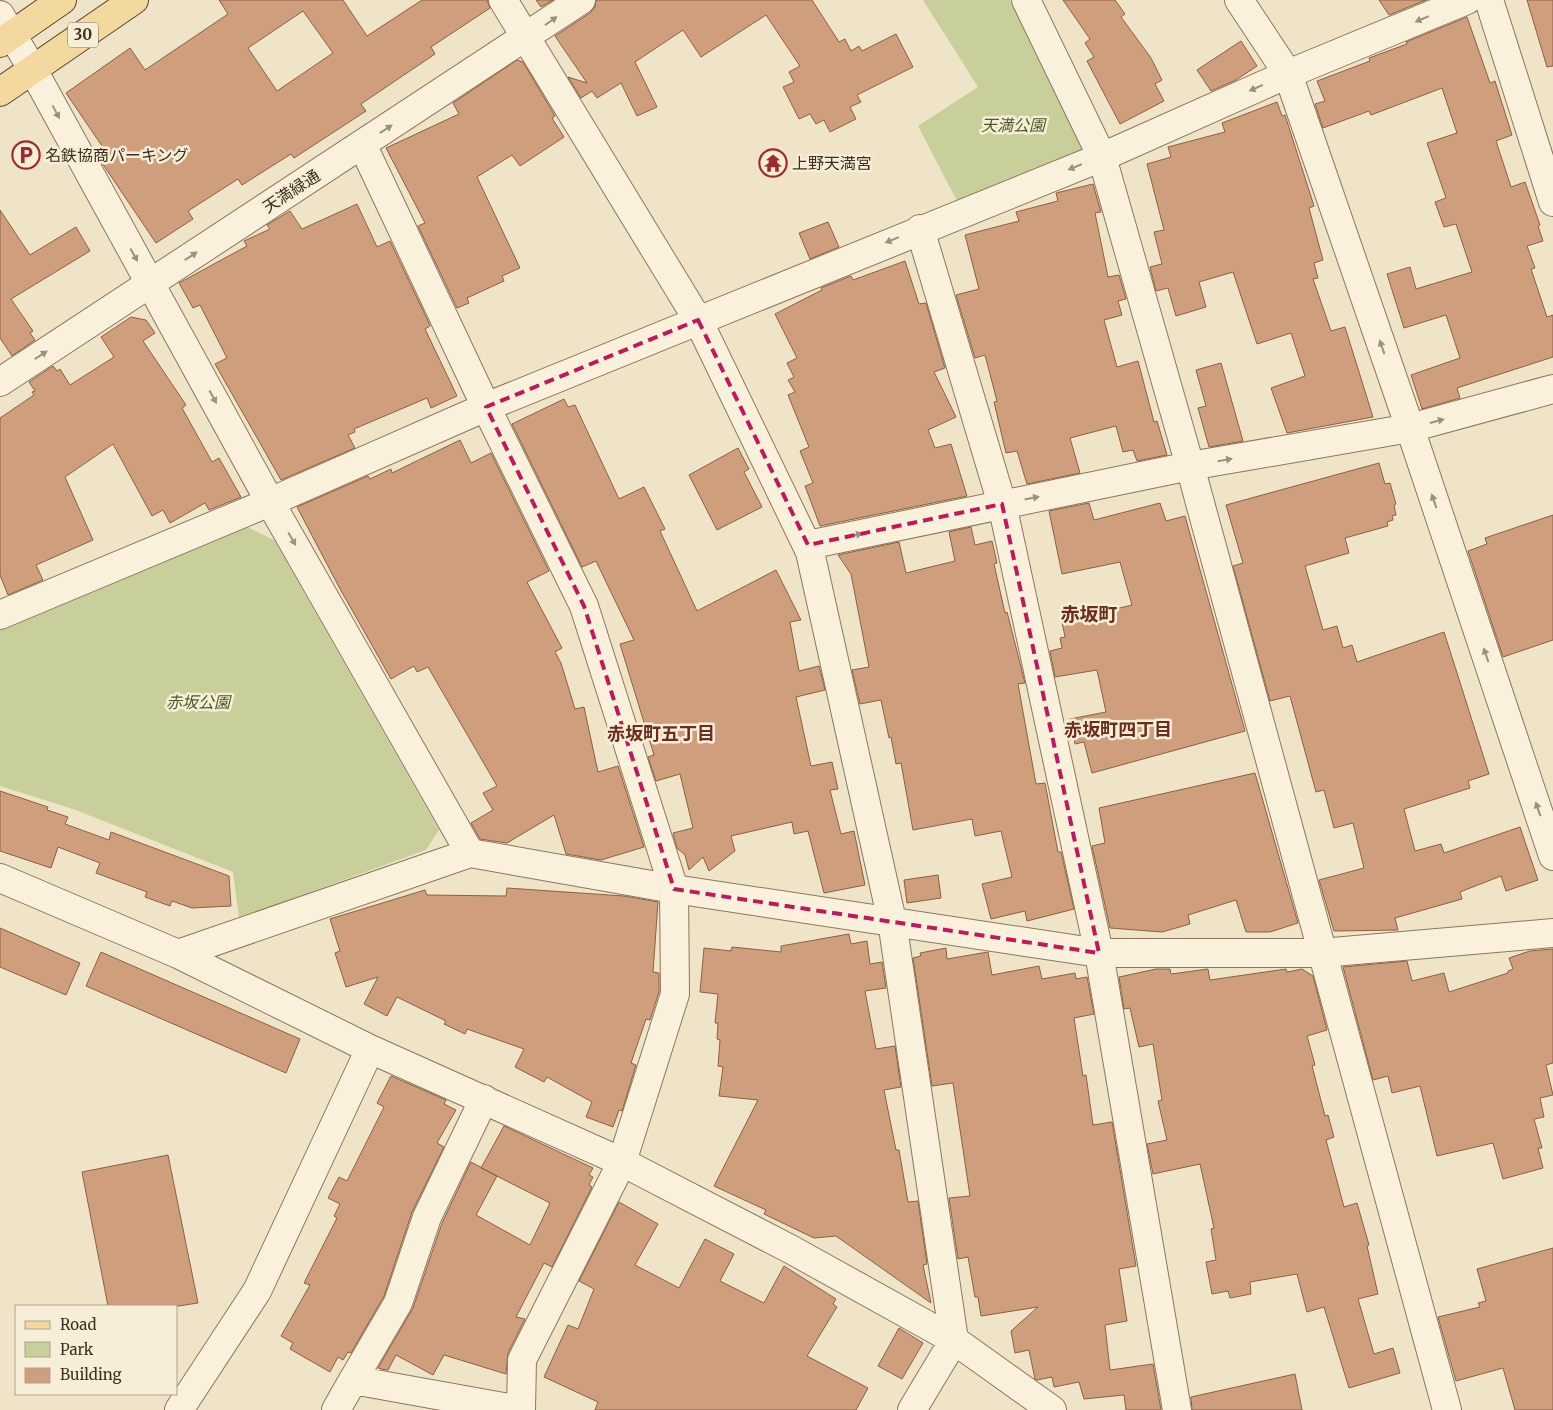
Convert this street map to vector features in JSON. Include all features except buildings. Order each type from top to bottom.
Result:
[{"type":"main road","name":"30","points":[[4,31],[62,0]]},
{"type":"main road","name":"30","points":[[0,92],[134,0]]},
{"type":"street","points":[[503,0],[698,320],[808,545],[892,921],[954,1340],[912,1410]]},
{"type":"street","name":"天満緑通","points":[[0,382],[581,0]]},
{"type":"street","points":[[1026,0],[1102,157],[1190,466],[1321,953],[1447,1410]]},
{"type":"street","points":[[1239,0],[1288,74],[1410,428],[1553,856]]},
{"type":"street","points":[[0,615],[270,502],[486,407],[920,229],[1102,157],[1288,74],[1468,0]]},
{"type":"street","points":[[1489,0],[1553,202]]},
{"type":"street","points":[[4,31],[33,70],[270,502],[470,854]]},
{"type":"street","points":[[352,1380],[520,1410],[522,1360],[622,1162],[674,994],[674,889],[584,606],[486,407],[362,144]]},
{"type":"street","points":[[920,229],[1002,504],[1098,953],[1177,1410]]},
{"type":"street","points":[[808,545],[1190,466],[1410,428],[1553,389]]},
{"type":"street","points":[[178,954],[470,854],[674,889],[1098,953],[1321,953],[1553,933]]},
{"type":"street","points":[[0,878],[178,954],[370,1049],[622,1162],[792,1250],[954,1340],[1052,1410]]},
{"type":"street","points":[[178,1410],[257,1291],[370,1049]]},
{"type":"street","points":[[336,1410],[398,1303],[427,1217],[484,1099]]},
{"type":"highlighted area","points":[[698,320],[808,545],[1002,504],[1099,953],[674,889],[584,606],[486,407]]},
{"type":"green space","name":"天満公園","points":[[923,0],[1010,0],[1085,151],[957,201],[918,126],[978,87]]},
{"type":"green space","name":"赤坂公園","points":[[243,525],[274,540],[439,830],[426,850],[239,918],[233,872],[73,809],[0,786],[0,627]]},
{"type":"place","name":"名鉄協商パーキング","points":[[26,155]]},
{"type":"place","name":"上野天満宮","points":[[773,163]]},
{"type":"district","name":"赤坂町","points":[[1089,614]]},
{"type":"district","name":"赤坂町四丁目","points":[[1118,730]]},
{"type":"district","name":"赤坂町五丁目","points":[[661,734]]}]
